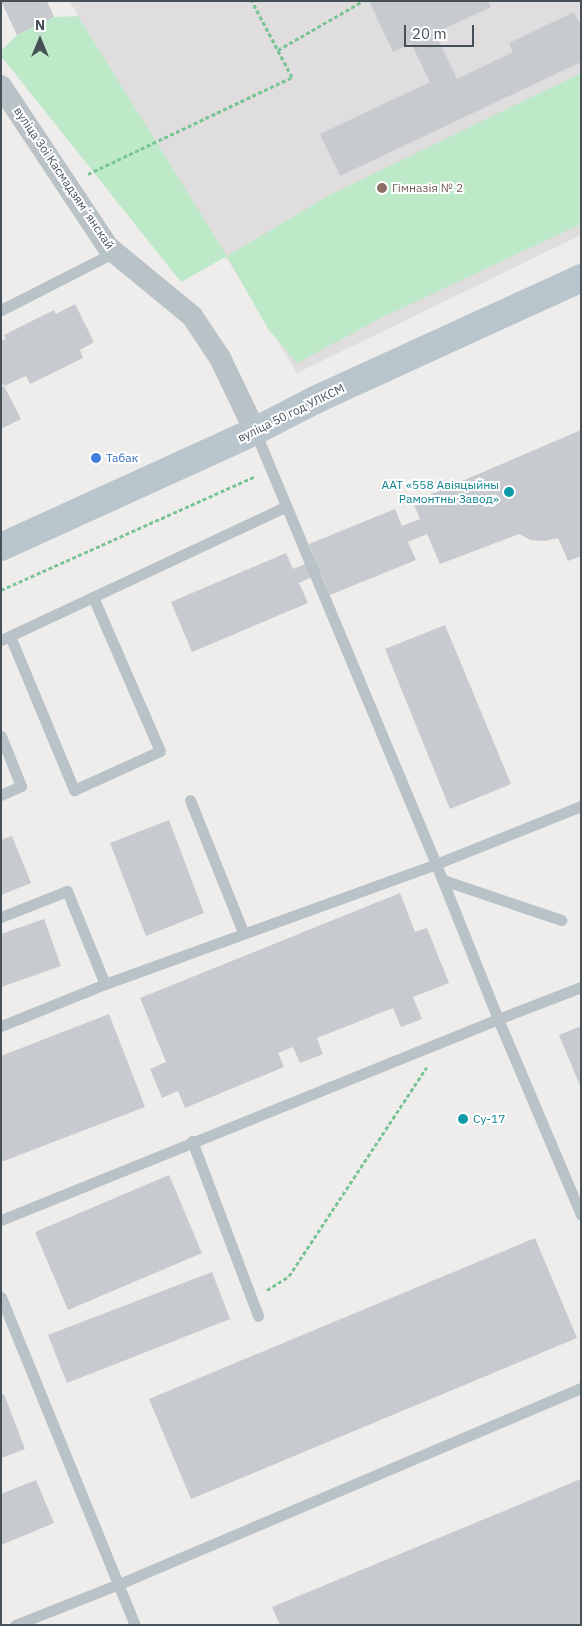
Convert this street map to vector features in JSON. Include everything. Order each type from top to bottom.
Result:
[{"type":"main road","name":"вуліца 50 год УЛКСМ","points":[[1,547],[255,431],[315,400],[581,278]]},
{"type":"street","name":"вуліца Зоі Касмадзямʼянскай","points":[[1,86],[108,247],[192,316],[220,358],[255,431]]},
{"type":"lane","points":[[1,310],[115,252]]},
{"type":"lane","points":[[255,431],[581,1215]]},
{"type":"lane","points":[[93,597],[160,751],[74,790],[5,638],[285,507]]},
{"type":"lane","points":[[1,736],[21,786],[1,795]]},
{"type":"lane","points":[[190,800],[244,934]]},
{"type":"lane","points":[[1,1026],[105,984],[436,864],[581,806]]},
{"type":"lane","points":[[443,880],[561,920]]},
{"type":"lane","points":[[1,917],[67,892],[105,984]]},
{"type":"lane","points":[[1,1220],[192,1141],[581,987]]},
{"type":"lane","points":[[192,1141],[258,1316]]},
{"type":"lane","points":[[1,1297],[135,1625]]},
{"type":"lane","points":[[15,1625],[119,1584],[581,1388]]},
{"type":"path","points":[[67,185],[292,77],[252,1]]},
{"type":"path","points":[[278,50],[363,1]]},
{"type":"path","points":[[1,590],[226,488],[271,470]]},
{"type":"path","points":[[252,1300],[289,1276],[445,1040]]},
{"type":"shaded area","name":"Гімназія № 2","points":[[69,1],[581,1],[581,235],[297,373]]},
{"type":"green space","points":[[78,16],[227,256],[181,282],[1,56],[1,51],[17,35],[54,17]]},
{"type":"green space","points":[[581,73],[581,224],[381,318],[297,363],[268,329],[227,256],[326,197]]},
{"type":"building","points":[[1,1],[47,1],[54,17],[17,35]]},
{"type":"building","points":[[369,1],[488,1],[491,7],[435,33],[457,79],[513,52],[509,43],[574,12],[581,26],[581,62],[340,176],[320,134],[430,82],[411,43],[393,52]]},
{"type":"building","points":[[75,304],[94,342],[80,350],[83,358],[30,384],[26,376],[4,386],[1,380],[1,341],[6,339],[4,335],[54,310],[56,314]]},
{"type":"building","points":[[4,386],[21,419],[1,429],[1,388]]},
{"type":"building","points":[[581,430],[581,556],[568,561],[558,538],[545,541],[531,540],[519,534],[440,564],[427,534],[408,542],[416,560],[330,595],[321,573],[299,583],[308,603],[192,652],[171,602],[286,553],[293,569],[315,560],[309,544],[395,509],[402,526],[420,519],[413,502]]},
{"type":"building","points":[[445,625],[511,784],[450,809],[385,649]]},
{"type":"building","points":[[169,820],[204,913],[146,936],[110,843]]},
{"type":"building","points":[[12,836],[31,883],[1,895],[1,840]]},
{"type":"building","points":[[400,893],[415,932],[427,928],[449,983],[413,997],[422,1019],[401,1027],[393,1008],[317,1038],[323,1054],[300,1063],[293,1047],[278,1053],[284,1067],[185,1108],[178,1091],[162,1098],[150,1069],[166,1062],[140,998]]},
{"type":"building","points":[[44,919],[61,966],[1,987],[1,934]]},
{"type":"building","points":[[109,1014],[145,1107],[1,1162],[1,1056]]},
{"type":"building","points":[[581,1026],[581,1088],[559,1035]]},
{"type":"building","points":[[169,1175],[202,1253],[68,1310],[35,1232]]},
{"type":"building","points":[[535,1238],[577,1338],[191,1499],[149,1399]]},
{"type":"building","points":[[212,1272],[230,1319],[67,1383],[48,1335]]},
{"type":"building","points":[[4,1394],[25,1449],[1,1458],[1,1395]]},
{"type":"building","points":[[581,1479],[581,1625],[280,1625],[272,1607]]},
{"type":"building","points":[[36,1480],[54,1523],[1,1545],[1,1494]]},
{"type":"place","name":"Гімназія № 2","points":[[382,188]]},
{"type":"place","name":"Табак","points":[[96,458]]},
{"type":"place","name":"ААТ «558 Авіяцыйны Рамонтны Завод»","points":[[509,492]]},
{"type":"place","name":"Су-17","points":[[463,1119]]}]
